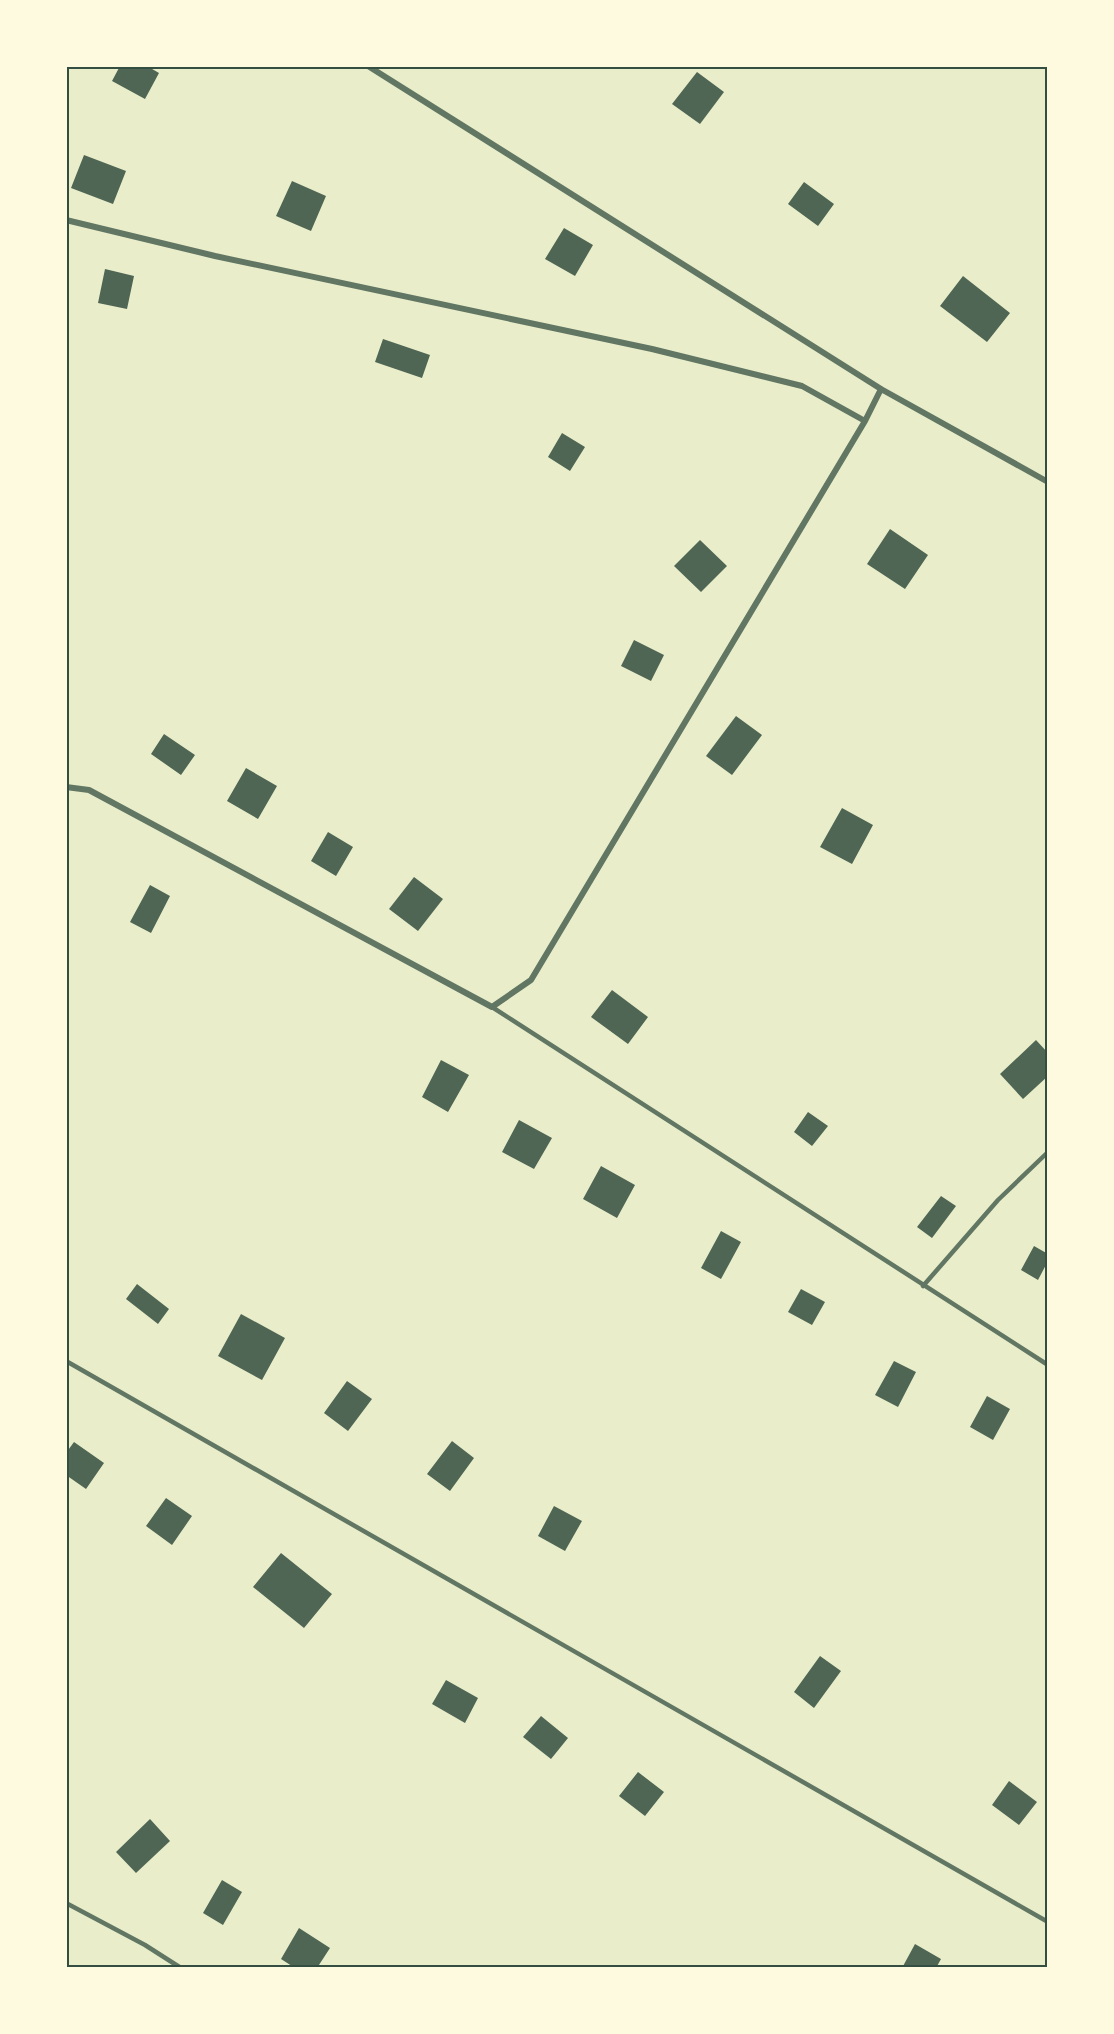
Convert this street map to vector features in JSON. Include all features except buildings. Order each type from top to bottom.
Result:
[{"type":"street","points":[[368,66],[881,389],[1048,482]]},
{"type":"street","points":[[66,220],[215,256],[652,349],[802,386],[865,421]]},
{"type":"street","points":[[66,787],[89,790],[492,1007],[531,980],[865,421],[881,389]]},
{"type":"lane","points":[[492,1007],[1048,1365]]},
{"type":"lane","points":[[923,1286],[998,1200],[1048,1152]]},
{"type":"lane","points":[[66,1361],[1048,1923]]},
{"type":"lane","points":[[66,1903],[145,1945],[180,1968]]}]
